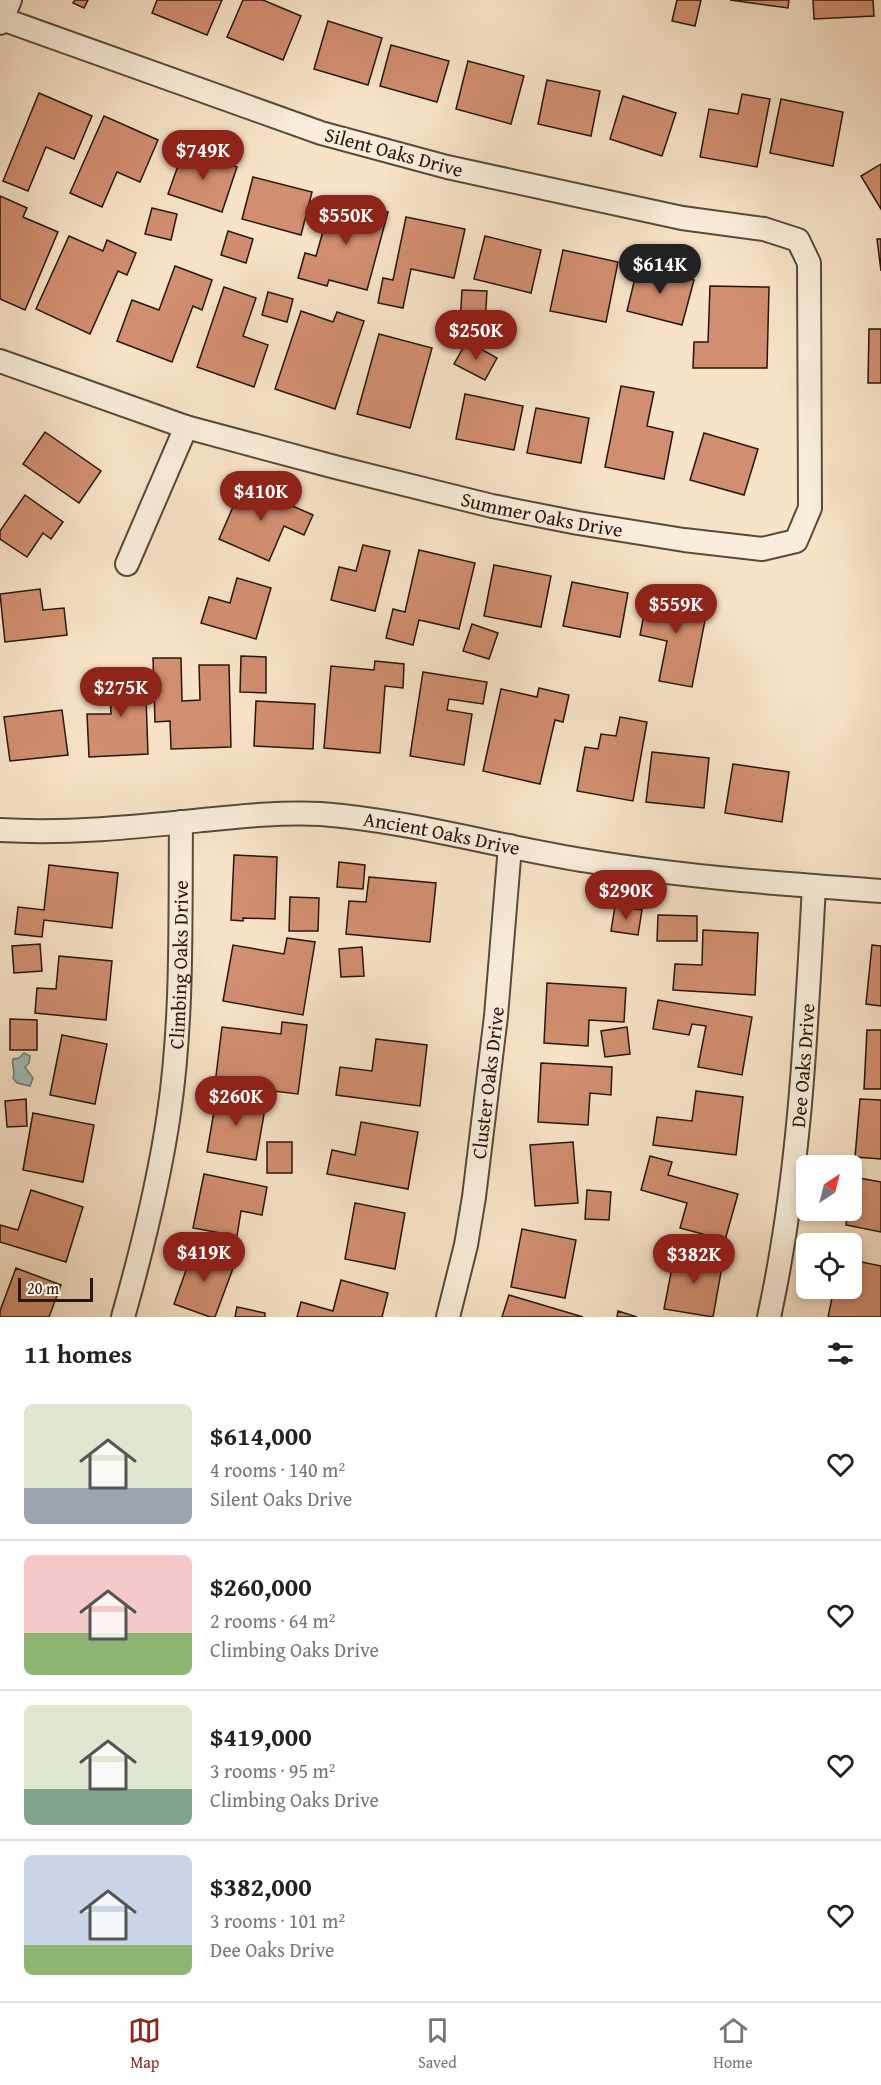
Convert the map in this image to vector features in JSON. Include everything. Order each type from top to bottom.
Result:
[{"type":"street","name":"Silent Oaks Drive","points":[[4,14],[321,133],[447,167],[682,218],[764,229],[798,240]]},
{"type":"street","name":"Summer Oaks Drive","points":[[0,361],[186,427],[481,504],[684,540],[762,549],[796,541],[810,508],[809,263],[798,240]]},
{"type":"street","points":[[128,564],[186,427]]},
{"type":"street","name":"Ancient Oaks Drive","points":[[0,830],[37,832],[101,830],[250,816],[319,814],[392,822],[586,861],[663,872],[881,891]]},
{"type":"street","name":"Climbing Oaks Drive","points":[[123,1317],[156,1187],[170,1112],[180,976],[181,822]]},
{"type":"street","name":"Cluster Oaks Drive","points":[[448,1317],[466,1245],[474,1197],[496,1016],[510,846]]},
{"type":"street","name":"Dee Oaks Drive","points":[[769,1317],[780,1264],[794,1165],[803,1074],[814,886]]},
{"type":"water","points":[[24,1053],[30,1056],[29,1063],[25,1067],[33,1078],[30,1086],[17,1083],[13,1078],[13,1059],[19,1058]]},
{"type":"building","points":[[75,0],[88,0],[84,8],[73,3]]},
{"type":"building","points":[[157,0],[222,0],[207,35],[152,13]]},
{"type":"building","points":[[243,0],[263,0],[301,16],[283,60],[227,37]]},
{"type":"building","points":[[677,0],[701,0],[695,26],[672,21]]},
{"type":"building","points":[[730,0],[789,0],[788,8]]},
{"type":"building","points":[[813,0],[873,0],[874,16],[814,19]]},
{"type":"building","points":[[328,21],[382,38],[368,85],[314,69]]},
{"type":"building","points":[[391,45],[449,61],[437,102],[380,86]]},
{"type":"building","points":[[468,61],[524,76],[511,124],[456,109]]},
{"type":"building","points":[[547,80],[600,91],[591,136],[538,124]]},
{"type":"building","points":[[39,93],[92,116],[74,159],[46,147],[28,191],[3,181]]},
{"type":"building","points":[[742,94],[770,99],[757,167],[700,157],[709,109],[738,114]]},
{"type":"building","points":[[623,96],[676,113],[662,156],[610,139]]},
{"type":"building","points":[[781,99],[843,112],[833,166],[770,153]]},
{"type":"building","points":[[104,116],[158,140],[140,182],[117,172],[102,207],[70,193]]},
{"type":"building","points":[[184,149],[237,167],[222,212],[168,194]]},
{"type":"building","points":[[881,164],[881,209],[861,176]]},
{"type":"building","points":[[253,177],[312,192],[301,235],[242,219]]},
{"type":"building","points":[[0,196],[27,208],[23,217],[58,232],[25,310],[0,299]]},
{"type":"building","points":[[333,196],[388,212],[367,290],[329,280],[327,286],[298,278],[305,253],[316,256]]},
{"type":"building","points":[[152,208],[177,214],[171,240],[145,234]]},
{"type":"building","points":[[406,217],[465,229],[454,278],[411,269],[403,308],[378,303],[383,278],[393,280]]},
{"type":"building","points":[[228,231],[253,239],[246,263],[221,255]]},
{"type":"building","points":[[69,236],[103,251],[107,240],[136,253],[127,275],[118,271],[90,334],[36,309]]},
{"type":"building","points":[[485,236],[541,250],[531,293],[474,279]]},
{"type":"building","points":[[877,239],[881,239],[881,271]]},
{"type":"building","points":[[563,250],[618,262],[606,322],[550,311]]},
{"type":"building","points":[[175,266],[212,280],[202,310],[193,306],[172,362],[117,341],[132,300],[159,310]]},
{"type":"building","points":[[638,266],[694,280],[682,325],[627,311]]},
{"type":"building","points":[[710,286],[769,287],[767,368],[693,368],[694,342],[708,342]]},
{"type":"building","points":[[224,287],[256,298],[243,336],[268,345],[254,387],[197,367]]},
{"type":"building","points":[[462,290],[487,291],[485,324],[460,323]]},
{"type":"building","points":[[268,292],[293,299],[287,322],[262,315]]},
{"type":"building","points":[[301,311],[333,322],[337,312],[364,321],[335,409],[275,389]]},
{"type":"building","points":[[869,329],[881,329],[881,383],[868,383]]},
{"type":"building","points":[[379,334],[432,348],[410,428],[357,414]]},
{"type":"building","points":[[467,341],[497,358],[485,380],[454,364]]},
{"type":"building","points":[[621,386],[654,392],[647,426],[673,432],[664,479],[605,467]]},
{"type":"building","points":[[465,394],[523,406],[514,450],[456,439]]},
{"type":"building","points":[[536,408],[589,418],[581,463],[527,453]]},
{"type":"building","points":[[45,432],[101,471],[79,503],[23,464]]},
{"type":"building","points":[[704,433],[758,449],[744,495],[690,480]]},
{"type":"building","points":[[243,484],[313,515],[304,535],[284,526],[269,561],[219,539]]},
{"type":"building","points":[[25,495],[63,522],[51,539],[43,533],[27,557],[0,539],[0,531]]},
{"type":"building","points":[[363,545],[390,551],[375,611],[331,600],[339,567],[356,571]]},
{"type":"building","points":[[419,550],[475,563],[459,629],[419,620],[413,645],[386,638],[393,609],[405,612]]},
{"type":"building","points":[[494,565],[551,576],[541,627],[484,616]]},
{"type":"building","points":[[237,578],[271,588],[256,639],[201,623],[209,597],[230,603]]},
{"type":"building","points":[[572,582],[628,593],[620,637],[563,626]]},
{"type":"building","points":[[40,589],[43,610],[64,608],[67,635],[5,642],[0,594]]},
{"type":"building","points":[[648,594],[708,605],[692,687],[659,681],[667,641],[640,635]]},
{"type":"building","points":[[472,624],[498,633],[489,659],[463,651]]},
{"type":"building","points":[[241,656],[266,657],[266,693],[240,692]]},
{"type":"building","points":[[153,658],[181,658],[182,701],[200,700],[199,665],[229,665],[231,747],[171,749],[170,721],[155,722]]},
{"type":"building","points":[[375,661],[404,664],[403,688],[385,686],[380,753],[324,748],[331,666],[374,670]]},
{"type":"building","points":[[145,670],[148,754],[89,757],[87,714],[111,714],[109,672]]},
{"type":"building","points":[[423,672],[487,682],[483,704],[449,699],[447,710],[472,714],[464,765],[410,756]]},
{"type":"building","points":[[539,688],[569,695],[563,722],[555,720],[540,784],[483,771],[501,689],[537,697]]},
{"type":"building","points":[[256,701],[315,704],[313,749],[254,746]]},
{"type":"building","points":[[62,710],[68,755],[10,761],[4,717]]},
{"type":"building","points":[[620,717],[647,722],[633,801],[577,791],[585,747],[598,749],[601,734],[616,736]]},
{"type":"building","points":[[652,752],[709,758],[704,808],[646,802]]},
{"type":"building","points":[[733,764],[789,772],[782,822],[725,813]]},
{"type":"building","points":[[234,855],[277,857],[275,919],[231,920]]},
{"type":"building","points":[[339,862],[365,865],[363,889],[337,887]]},
{"type":"building","points":[[49,865],[118,873],[112,928],[44,920],[42,937],[15,934],[18,907],[44,910]]},
{"type":"building","points":[[369,877],[436,883],[430,942],[346,934],[349,901],[366,902]]},
{"type":"building","points":[[290,897],[319,898],[318,931],[289,931]]},
{"type":"building","points":[[615,906],[642,910],[638,935],[611,931]]},
{"type":"building","points":[[658,915],[697,916],[697,941],[657,941]]},
{"type":"building","points":[[703,930],[758,933],[755,995],[673,990],[675,964],[702,965]]},
{"type":"building","points":[[287,938],[315,942],[303,1015],[223,1001],[233,945],[284,954]]},
{"type":"building","points":[[40,944],[42,971],[14,973],[12,946]]},
{"type":"building","points":[[872,945],[881,946],[881,1006],[866,1004]]},
{"type":"building","points":[[362,947],[364,976],[341,977],[339,949]]},
{"type":"building","points":[[59,956],[112,961],[106,1020],[35,1013],[37,988],[56,989]]},
{"type":"building","points":[[547,983],[626,988],[624,1022],[589,1020],[588,1046],[544,1043]]},
{"type":"building","points":[[658,1000],[752,1017],[742,1075],[698,1067],[706,1026],[692,1024],[689,1035],[653,1029]]},
{"type":"building","points":[[10,1019],[37,1020],[37,1050],[10,1050]]},
{"type":"building","points":[[282,1022],[307,1025],[298,1094],[215,1084],[222,1027],[281,1034]]},
{"type":"building","points":[[627,1027],[630,1054],[605,1057],[601,1031]]},
{"type":"building","points":[[867,1030],[881,1030],[881,1089],[864,1089]]},
{"type":"building","points":[[62,1035],[107,1044],[95,1104],[50,1095]]},
{"type":"building","points":[[376,1039],[427,1045],[420,1106],[336,1095],[340,1067],[372,1071]]},
{"type":"building","points":[[541,1063],[612,1067],[611,1095],[590,1093],[588,1125],[538,1122]]},
{"type":"building","points":[[696,1091],[743,1097],[736,1155],[653,1145],[657,1117],[692,1121]]},
{"type":"building","points":[[217,1094],[266,1103],[256,1160],[207,1152]]},
{"type":"building","points":[[26,1099],[27,1126],[7,1127],[5,1101]]},
{"type":"building","points":[[860,1099],[881,1100],[881,1159],[855,1155]]},
{"type":"building","points":[[33,1113],[94,1125],[83,1182],[23,1170]]},
{"type":"building","points":[[361,1122],[418,1132],[408,1189],[327,1174],[332,1150],[355,1155]]},
{"type":"building","points":[[267,1142],[292,1142],[292,1173],[267,1173]]},
{"type":"building","points":[[573,1142],[578,1203],[535,1206],[530,1145]]},
{"type":"building","points":[[650,1156],[672,1162],[668,1175],[738,1194],[725,1240],[680,1228],[687,1203],[641,1190]]},
{"type":"building","points":[[204,1174],[267,1187],[262,1215],[241,1211],[237,1236],[193,1228]]},
{"type":"building","points":[[862,1178],[881,1182],[881,1232],[846,1225],[847,1221],[862,1221]]},
{"type":"building","points":[[31,1190],[83,1207],[66,1262],[0,1242],[0,1225],[18,1230]]},
{"type":"building","points":[[587,1190],[611,1192],[609,1220],[585,1219]]},
{"type":"building","points":[[355,1203],[405,1213],[395,1269],[345,1259]]},
{"type":"building","points":[[522,1229],[576,1240],[565,1298],[511,1287]]},
{"type":"building","points":[[194,1248],[235,1263],[215,1317],[174,1304]]},
{"type":"building","points":[[675,1252],[723,1261],[713,1317],[664,1309]]},
{"type":"building","points":[[862,1262],[881,1266],[881,1317],[828,1317],[832,1299],[862,1299]]},
{"type":"building","points":[[16,1268],[61,1285],[49,1317],[0,1317],[0,1311]]},
{"type":"building","points":[[341,1280],[388,1293],[382,1317],[297,1317],[301,1302],[333,1311]]},
{"type":"building","points":[[509,1295],[583,1317],[502,1317]]},
{"type":"building","points":[[237,1307],[265,1313],[265,1317],[235,1317]]},
{"type":"building","points":[[618,1311],[637,1317],[617,1317]]}]
